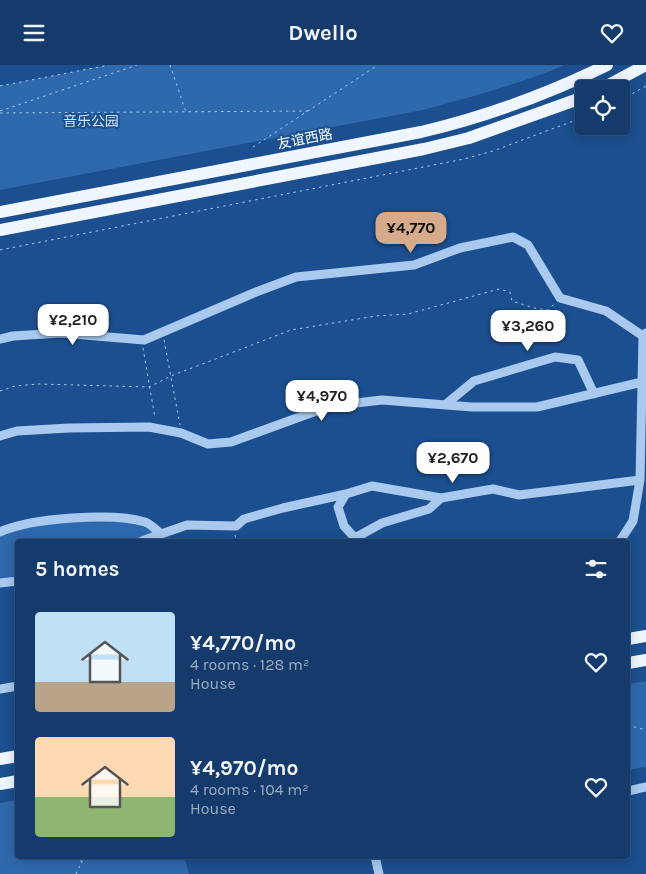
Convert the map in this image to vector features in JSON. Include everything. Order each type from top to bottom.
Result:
[{"type":"main road","name":"友谊西路","points":[[0,212],[421,133],[465,122],[560,86],[606,65]]},
{"type":"main road","points":[[619,80],[644,67]]},
{"type":"main road","points":[[0,230],[424,149],[469,138],[575,100]]},
{"type":"main road","points":[[630,639],[646,636]]},
{"type":"main road","points":[[630,663],[646,660]]},
{"type":"main road","points":[[0,759],[15,756]]},
{"type":"main road","points":[[0,784],[15,782]]},
{"type":"street","points":[[0,339],[13,335],[61,333],[144,340],[296,277],[414,265],[460,248],[512,237],[528,245],[560,298],[606,311],[645,334],[640,480],[633,521],[621,539]]},
{"type":"street","points":[[445,405],[474,381],[555,357],[578,360],[594,394]]},
{"type":"street","points":[[0,436],[17,431],[69,427],[149,427],[181,433],[208,444],[231,442],[330,406],[382,400],[472,407],[537,407],[642,382]]},
{"type":"street","points":[[147,539],[186,525],[236,527],[244,519],[372,486],[441,498],[494,489],[519,495],[640,480]]},
{"type":"street","points":[[346,493],[338,507],[344,527],[356,539],[382,523],[428,509],[441,498]]},
{"type":"street","points":[[0,532],[10,527],[61,519],[110,517],[147,522],[161,534]]},
{"type":"street","points":[[0,583],[15,581]]},
{"type":"street","points":[[0,689],[15,686]]},
{"type":"street","points":[[630,791],[646,787]]},
{"type":"street","points":[[376,859],[379,874]]},
{"type":"path","points":[[0,86],[109,65]]},
{"type":"path","points":[[0,112],[137,65]]},
{"type":"path","points":[[170,65],[186,112]]},
{"type":"path","points":[[253,147],[378,65]]},
{"type":"path","points":[[630,95],[646,86]]},
{"type":"path","points":[[0,112],[308,111]]},
{"type":"path","points":[[0,250],[464,159],[493,151],[575,120]]},
{"type":"path","points":[[0,391],[15,386],[38,383],[149,387],[171,376],[291,329],[408,313],[499,289],[510,292],[512,301],[534,308],[548,310],[560,298]]},
{"type":"path","points":[[162,332],[181,433]]},
{"type":"path","points":[[141,340],[156,428]]},
{"type":"path","points":[[630,726],[646,730]]},
{"type":"path","points":[[76,874],[81,859]]},
{"type":"path","points":[[80,863],[85,859]]},
{"type":"green space","name":"音乐公园","points":[[109,65],[565,65],[513,84],[423,110],[0,190],[0,86]]},
{"type":"green space","points":[[61,519],[147,522],[161,534],[147,539],[15,539],[15,581],[0,583],[0,532]]},
{"type":"green space","points":[[646,681],[646,767],[630,770],[630,684]]},
{"type":"green space","points":[[15,800],[15,859],[185,859],[189,874],[0,874],[0,803]]}]
